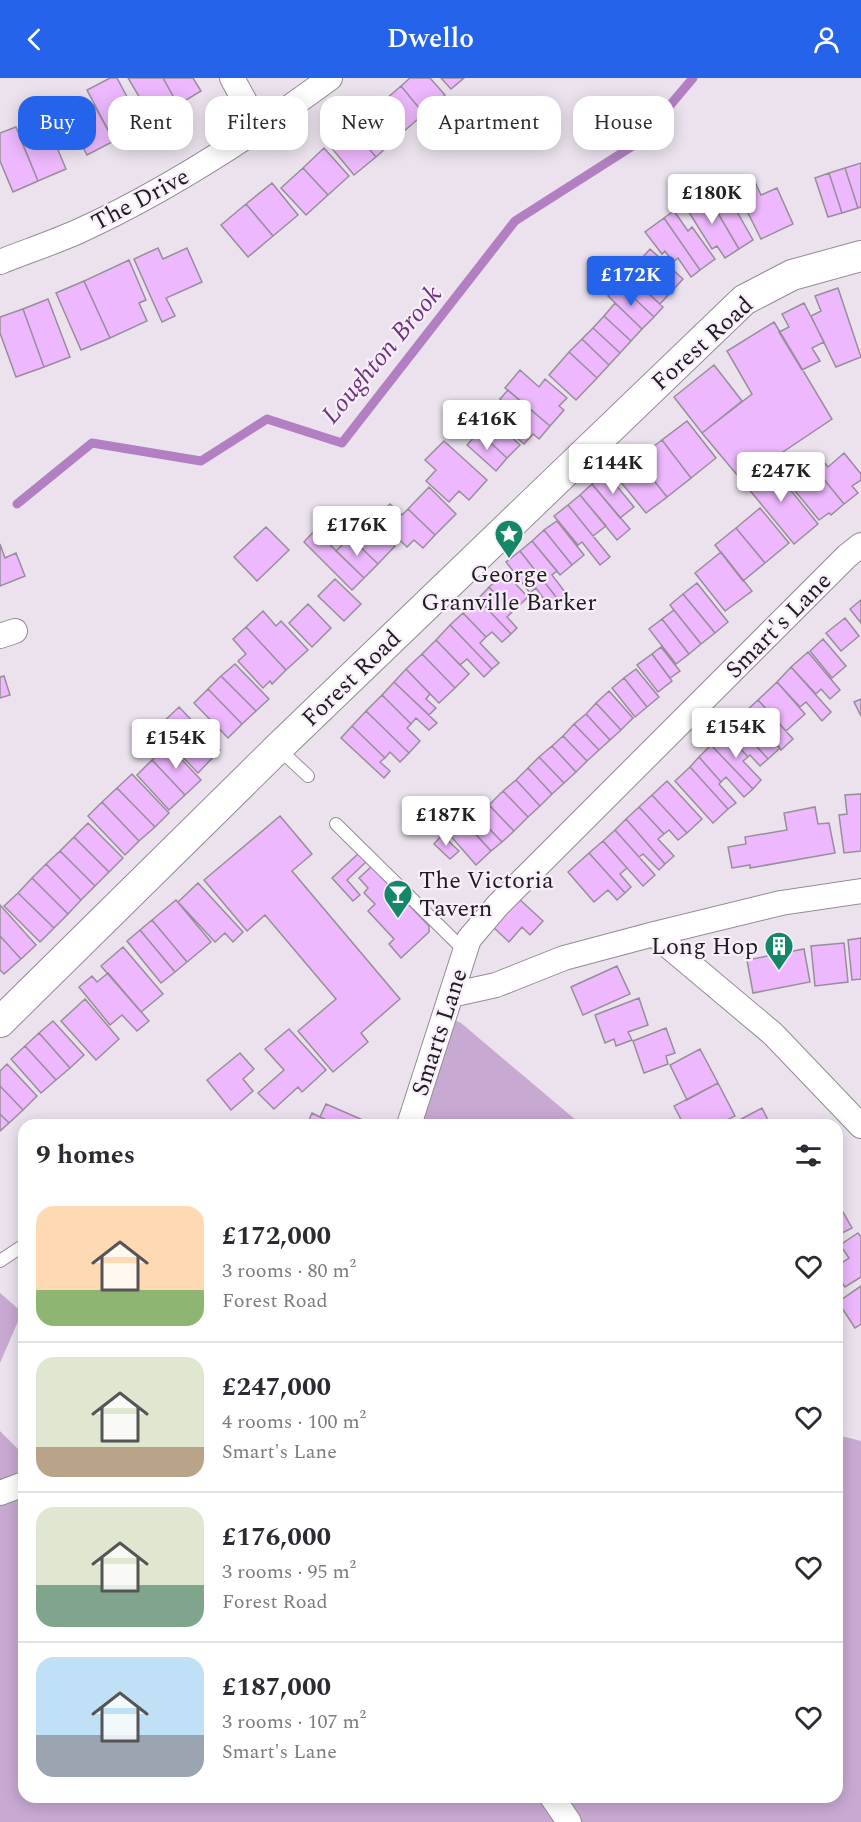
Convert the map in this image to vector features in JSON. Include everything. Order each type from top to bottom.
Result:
[{"type":"street","points":[[232,78],[242,96]]},
{"type":"street","name":"The Drive","points":[[305,96],[330,78]]},
{"type":"street","name":"The Drive","points":[[0,262],[77,232],[178,180],[226,150]]},
{"type":"street","name":"Forest Road","points":[[0,1022],[278,748],[744,300],[792,275],[861,256]]},
{"type":"street","name":"Smart's Lane","points":[[467,945],[498,905],[847,556],[861,545]]},
{"type":"street","points":[[451,995],[496,985],[564,958],[654,934],[781,903],[861,891]]},
{"type":"street","points":[[654,934],[773,1034],[861,1126]]},
{"type":"street","name":"Smarts Lane","points":[[411,1119],[467,945]]},
{"type":"street","points":[[0,1493],[18,1486]]},
{"type":"street","points":[[556,1803],[568,1822]]},
{"type":"lane","points":[[278,748],[308,776]]},
{"type":"lane","points":[[336,824],[467,945]]},
{"type":"lane","points":[[0,1261],[18,1249]]},
{"type":"shaded area","points":[[448,1017],[461,1023],[575,1119],[416,1119]]},
{"type":"shaded area","points":[[0,1293],[18,1309],[18,1321],[0,1363]]},
{"type":"shaded area","points":[[0,1431],[18,1449],[18,1803],[843,1803],[843,1436],[861,1441],[861,1822],[0,1822]]},
{"type":"building","points":[[110,78],[117,78],[127,96],[108,96],[108,130],[96,107],[96,96],[90,96],[87,90]]},
{"type":"building","points":[[128,78],[163,78],[173,96],[139,96]]},
{"type":"building","points":[[163,78],[193,78],[201,91],[193,96],[173,96]]},
{"type":"building","points":[[410,78],[430,78],[445,95],[417,96],[417,105],[401,86]]},
{"type":"building","points":[[441,78],[464,78],[451,89]]},
{"type":"building","points":[[401,86],[417,105],[417,120],[405,130],[405,96],[389,96]]},
{"type":"building","points":[[96,109],[108,130],[108,144],[87,155],[84,150],[96,150]]},
{"type":"building","points":[[16,127],[18,150],[25,150],[38,181],[13,192],[0,161],[0,133]]},
{"type":"building","points":[[25,150],[58,150],[66,169],[38,181]]},
{"type":"building","points":[[322,150],[326,150],[349,176],[328,195],[303,168]]},
{"type":"building","points":[[333,150],[370,150],[376,157],[354,175]]},
{"type":"building","points":[[370,150],[384,150],[376,157]]},
{"type":"building","points":[[861,163],[861,207],[858,208],[845,168]]},
{"type":"building","points":[[303,168],[328,195],[306,215],[281,188]]},
{"type":"building","points":[[845,168],[858,208],[842,213],[829,173]]},
{"type":"building","points":[[829,173],[842,213],[828,217],[815,178]]},
{"type":"building","points":[[754,180],[761,195],[777,188],[793,224],[761,239],[736,189]]},
{"type":"building","points":[[272,183],[298,215],[273,236],[246,204]]},
{"type":"building","points":[[715,188],[721,198],[727,194],[753,240],[739,249],[706,193]]},
{"type":"building","points":[[706,193],[739,249],[725,258],[717,246],[712,249],[685,206]]},
{"type":"building","points":[[246,204],[273,236],[248,257],[221,225]]},
{"type":"building","points":[[674,211],[688,231],[692,227],[715,259],[700,270],[664,218]]},
{"type":"building","points":[[664,218],[700,270],[691,277],[678,258],[673,262],[665,251],[662,254],[645,232]]},
{"type":"building","points":[[158,248],[163,259],[187,248],[202,282],[166,298],[175,316],[162,322],[134,259]]},
{"type":"building","points":[[650,249],[683,279],[660,304],[620,267],[628,259],[635,266]]},
{"type":"building","points":[[129,260],[146,300],[139,303],[147,321],[110,338],[84,281]]},
{"type":"building","points":[[628,275],[663,307],[654,317],[619,284]]},
{"type":"building","points":[[84,281],[110,338],[81,350],[56,293]]},
{"type":"building","points":[[619,284],[654,317],[642,329],[608,296]]},
{"type":"building","points":[[838,288],[861,357],[836,367],[811,316],[821,311],[815,296]]},
{"type":"building","points":[[48,299],[70,357],[44,367],[23,309]]},
{"type":"building","points":[[615,303],[642,329],[631,341],[604,316]]},
{"type":"building","points":[[804,303],[824,342],[812,348],[820,361],[802,370],[779,332],[789,327],[782,314]]},
{"type":"building","points":[[23,309],[44,367],[16,377],[0,333],[0,317]]},
{"type":"building","points":[[604,316],[631,341],[620,353],[593,328]]},
{"type":"building","points":[[774,322],[832,419],[768,462],[743,482],[702,433],[752,394],[727,351]]},
{"type":"building","points":[[593,328],[620,353],[609,365],[582,339]]},
{"type":"building","points":[[582,339],[609,365],[597,378],[569,352]]},
{"type":"building","points":[[569,352],[597,378],[576,400],[549,375]]},
{"type":"building","points":[[714,365],[742,401],[702,433],[674,397]]},
{"type":"building","points":[[520,370],[539,387],[545,379],[567,398],[559,406],[564,410],[550,426],[505,388]]},
{"type":"building","points":[[508,390],[550,426],[539,439],[533,434],[524,444],[495,418],[507,406],[500,399]]},
{"type":"building","points":[[491,418],[520,445],[507,458],[479,432]]},
{"type":"building","points":[[687,421],[716,458],[691,478],[662,440]]},
{"type":"building","points":[[479,432],[507,458],[496,471],[467,445]]},
{"type":"building","points":[[662,440],[691,478],[667,497],[637,459]]},
{"type":"building","points":[[444,441],[487,480],[469,500],[459,491],[449,502],[426,481],[436,470],[425,460]]},
{"type":"building","points":[[844,453],[861,474],[861,480],[852,486],[858,493],[844,504],[809,461],[818,455],[828,467]]},
{"type":"building","points":[[637,459],[667,497],[646,513],[616,476]]},
{"type":"building","points":[[809,461],[844,504],[831,515],[829,513],[819,520],[786,480]]},
{"type":"building","points":[[768,462],[818,524],[794,544],[743,482]]},
{"type":"building","points":[[606,473],[634,507],[620,518],[592,484]]},
{"type":"building","points":[[592,484],[630,529],[617,540],[580,495]]},
{"type":"building","points":[[429,487],[456,514],[435,535],[408,509]]},
{"type":"building","points":[[580,495],[606,526],[593,536],[568,505]]},
{"type":"building","points":[[390,504],[402,515],[408,509],[435,535],[423,548],[414,540],[407,547],[376,517]]},
{"type":"building","points":[[568,505],[610,557],[600,565],[582,542],[578,545],[554,516]]},
{"type":"building","points":[[760,508],[789,543],[765,563],[736,528]]},
{"type":"building","points":[[368,519],[395,546],[378,564],[350,537]]},
{"type":"building","points":[[557,521],[584,555],[572,565],[544,530]]},
{"type":"building","points":[[266,527],[289,550],[257,581],[234,557]]},
{"type":"building","points":[[736,528],[765,563],[743,581],[715,545]]},
{"type":"building","points":[[315,530],[364,578],[352,590],[304,542]]},
{"type":"building","points":[[544,530],[572,565],[560,575],[532,541]]},
{"type":"building","points":[[350,537],[378,564],[364,578],[336,551]]},
{"type":"building","points":[[532,541],[557,571],[552,575],[568,596],[560,602],[520,551]]},
{"type":"building","points":[[0,544],[5,558],[16,553],[25,576],[0,586]]},
{"type":"building","points":[[520,551],[560,602],[551,609],[536,588],[530,593],[506,562]]},
{"type":"building","points":[[721,552],[752,591],[725,611],[695,573]]},
{"type":"building","points":[[505,573],[528,597],[512,612],[489,587]]},
{"type":"building","points":[[335,579],[361,604],[344,621],[318,596]]},
{"type":"building","points":[[697,583],[728,622],[715,633],[683,594]]},
{"type":"building","points":[[489,587],[512,612],[507,617],[517,628],[511,634],[478,599]]},
{"type":"building","points":[[683,594],[715,633],[701,644],[670,605]]},
{"type":"building","points":[[478,599],[511,634],[502,642],[492,632],[486,637],[463,613]]},
{"type":"building","points":[[861,600],[861,623],[850,609]]},
{"type":"building","points":[[308,604],[331,628],[312,647],[289,623]]},
{"type":"building","points":[[674,610],[701,644],[689,654],[662,619]]},
{"type":"building","points":[[263,611],[276,626],[281,621],[308,650],[286,670],[246,627]]},
{"type":"building","points":[[463,613],[486,637],[480,643],[499,663],[492,669],[450,625]]},
{"type":"building","points":[[845,618],[859,636],[841,651],[826,633]]},
{"type":"building","points":[[662,619],[689,654],[676,664],[649,629]]},
{"type":"building","points":[[450,625],[492,669],[484,677],[467,659],[460,665],[436,640]]},
{"type":"building","points":[[246,627],[286,670],[272,684],[270,681],[263,688],[238,661],[246,654],[233,639]]},
{"type":"building","points":[[823,639],[846,666],[832,678],[810,651]]},
{"type":"building","points":[[436,640],[469,674],[455,688],[422,654]]},
{"type":"building","points":[[661,647],[680,671],[670,678],[652,654]]},
{"type":"building","points":[[808,652],[840,690],[830,699],[821,689],[816,694],[791,667]]},
{"type":"building","points":[[422,654],[455,688],[439,703],[406,669]]},
{"type":"building","points":[[652,654],[672,681],[658,692],[637,665]]},
{"type":"building","points":[[235,664],[269,699],[256,711],[221,676]]},
{"type":"building","points":[[791,667],[831,712],[822,721],[806,702],[800,707],[777,682]]},
{"type":"building","points":[[406,669],[430,694],[426,699],[436,708],[429,715],[394,682]]},
{"type":"building","points":[[636,669],[659,697],[647,707],[624,678]]},
{"type":"building","points":[[4,676],[10,695],[0,698],[0,677]]},
{"type":"building","points":[[221,676],[256,711],[242,724],[208,689]]},
{"type":"building","points":[[624,678],[647,707],[635,717],[612,688]]},
{"type":"building","points":[[394,682],[437,723],[429,730],[416,718],[411,724],[382,695]]},
{"type":"building","points":[[777,682],[805,714],[786,731],[758,700]]},
{"type":"building","points":[[208,689],[242,724],[228,738],[194,703]]},
{"type":"building","points":[[609,691],[633,718],[621,730],[596,703]]},
{"type":"building","points":[[382,695],[411,724],[407,728],[420,741],[409,753],[366,711]]},
{"type":"building","points":[[861,699],[861,716],[854,702]]},
{"type":"building","points":[[758,700],[793,739],[781,750],[746,711]]},
{"type":"building","points":[[596,703],[621,730],[610,740],[586,714]]},
{"type":"building","points":[[179,707],[220,750],[198,773],[156,729]]},
{"type":"building","points":[[366,711],[409,753],[400,762],[390,752],[385,758],[352,726]]},
{"type":"building","points":[[746,711],[780,748],[768,759],[735,722]]},
{"type":"building","points":[[586,714],[610,740],[599,750],[574,724]]},
{"type":"building","points":[[735,722],[768,759],[760,766],[750,755],[748,757],[725,732]]},
{"type":"building","points":[[574,724],[599,750],[587,761],[563,736]]},
{"type":"building","points":[[352,726],[385,758],[380,762],[390,771],[384,778],[341,738]]},
{"type":"building","points":[[725,732],[748,757],[743,761],[761,780],[753,789],[711,745]]},
{"type":"building","points":[[563,736],[587,761],[576,772],[552,746]]},
{"type":"building","points":[[168,745],[201,780],[185,795],[152,760]]},
{"type":"building","points":[[711,745],[753,789],[744,797],[726,777],[721,782],[699,757]]},
{"type":"building","points":[[552,746],[576,772],[564,783],[539,757]]},
{"type":"building","points":[[539,757],[564,783],[552,794],[528,768]]},
{"type":"building","points":[[699,757],[736,803],[728,809],[690,767]]},
{"type":"building","points":[[152,760],[185,795],[169,810],[137,775]]},
{"type":"building","points":[[690,767],[728,809],[713,823],[675,781]]},
{"type":"building","points":[[528,768],[552,794],[540,806],[516,780]]},
{"type":"building","points":[[132,774],[169,813],[155,827],[117,788]]},
{"type":"building","points":[[516,780],[540,806],[528,817],[503,791]]},
{"type":"building","points":[[667,781],[702,819],[687,833],[652,795]]},
{"type":"building","points":[[117,788],[155,827],[139,841],[102,802]]},
{"type":"building","points":[[503,791],[528,817],[514,831],[489,805]]},
{"type":"building","points":[[861,794],[861,851],[844,853],[839,815],[847,814],[845,795]]},
{"type":"building","points":[[652,795],[687,833],[678,840],[669,830],[664,834],[639,807]]},
{"type":"building","points":[[102,802],[139,841],[125,855],[88,816]]},
{"type":"building","points":[[489,805],[514,831],[502,842],[477,816]]},
{"type":"building","points":[[446,806],[460,823],[463,820],[491,851],[476,865],[434,817]]},
{"type":"building","points":[[639,807],[664,834],[658,839],[674,856],[665,864],[626,819]]},
{"type":"building","points":[[815,807],[818,824],[829,823],[835,853],[750,868],[750,865],[732,868],[728,847],[746,844],[745,837],[787,830],[784,813]]},
{"type":"building","points":[[280,816],[312,854],[292,871],[400,999],[361,1033],[368,1042],[333,1072],[298,1031],[336,999],[265,915],[247,931],[204,880]]},
{"type":"building","points":[[477,816],[502,842],[491,851],[467,825]]},
{"type":"building","points":[[626,819],[665,864],[659,870],[643,854],[639,857],[615,830]]},
{"type":"building","points":[[88,823],[123,858],[109,872],[74,837]]},
{"type":"building","points":[[615,830],[655,875],[643,886],[603,841]]},
{"type":"building","points":[[442,835],[459,851],[450,859],[434,844]]},
{"type":"building","points":[[74,837],[109,872],[95,886],[60,851]]},
{"type":"building","points":[[603,841],[627,868],[620,874],[631,887],[625,893],[589,853]]},
{"type":"building","points":[[60,851],[95,886],[81,900],[46,864]]},
{"type":"building","points":[[359,853],[367,861],[347,880],[360,895],[353,901],[332,878]]},
{"type":"building","points":[[589,853],[625,893],[617,900],[608,890],[594,902],[568,872]]},
{"type":"building","points":[[46,864],[81,900],[68,914],[32,878]]},
{"type":"building","name":"The Victoria Tavern","points":[[372,866],[429,926],[429,932],[401,958],[389,944],[394,939],[368,911],[375,904],[364,893],[368,888],[359,878]]},
{"type":"building","points":[[32,878],[68,914],[54,928],[18,893]]},
{"type":"building","points":[[198,883],[243,932],[233,942],[225,933],[215,942],[178,902]]},
{"type":"building","points":[[18,893],[54,928],[40,942],[4,906]]},
{"type":"building","points":[[518,898],[543,921],[530,935],[522,927],[509,942],[492,926]]},
{"type":"building","points":[[176,900],[211,942],[187,962],[152,920]]},
{"type":"building","points":[[0,905],[36,945],[21,959],[0,936]]},
{"type":"building","points":[[152,920],[187,962],[175,972],[140,930]]},
{"type":"building","points":[[140,930],[175,972],[161,983],[127,941]]},
{"type":"building","points":[[0,936],[21,959],[4,974],[0,970]]},
{"type":"building","points":[[861,938],[861,979],[852,980],[848,940]]},
{"type":"building","points":[[844,943],[848,982],[815,986],[811,946]]},
{"type":"building","points":[[123,947],[163,994],[141,1012],[101,966]]},
{"type":"building","name":"Long Hop","points":[[804,949],[810,982],[753,993],[747,960]]},
{"type":"building","points":[[617,966],[630,994],[583,1015],[571,987]]},
{"type":"building","points":[[108,973],[149,1021],[137,1031],[122,1015],[110,1025],[79,987],[92,976],[97,982]]},
{"type":"building","points":[[639,998],[648,1025],[628,1032],[632,1040],[616,1046],[614,1039],[605,1043],[595,1015]]},
{"type":"building","points":[[85,999],[119,1039],[96,1060],[61,1021]]},
{"type":"building","points":[[53,1021],[84,1055],[70,1068],[39,1033]]},
{"type":"building","points":[[666,1028],[675,1053],[666,1056],[668,1064],[644,1073],[633,1041]]},
{"type":"building","points":[[289,1029],[326,1070],[302,1092],[298,1087],[274,1109],[258,1093],[284,1070],[265,1049]]},
{"type":"building","points":[[39,1033],[70,1068],[56,1080],[25,1046]]},
{"type":"building","points":[[25,1046],[56,1080],[41,1093],[11,1059]]},
{"type":"building","points":[[700,1049],[718,1083],[687,1100],[670,1065]]},
{"type":"building","points":[[240,1053],[254,1069],[243,1079],[253,1091],[231,1110],[207,1080]]},
{"type":"building","points":[[7,1064],[37,1096],[23,1110],[0,1086],[0,1071]]},
{"type":"building","points":[[718,1083],[735,1116],[729,1119],[681,1119],[674,1106]]},
{"type":"building","points":[[0,1086],[23,1110],[9,1123],[0,1114]]},
{"type":"building","points":[[326,1104],[361,1119],[324,1119],[320,1117]]},
{"type":"building","points":[[762,1108],[768,1119],[741,1119]]},
{"type":"building","points":[[312,1113],[324,1119],[310,1119]]},
{"type":"building","points":[[0,1114],[9,1123],[0,1131]]},
{"type":"building","points":[[843,1212],[852,1228],[843,1232]]},
{"type":"building","points":[[858,1233],[861,1237],[861,1277],[845,1287],[843,1262],[849,1258],[843,1249],[843,1243]]},
{"type":"building","points":[[861,1286],[861,1324],[855,1328],[843,1310],[843,1299]]},
{"type":"waterway","name":"Loughton Brook","points":[[17,504],[92,443],[201,461],[267,419],[342,443],[515,221],[639,142],[693,78]]},
{"type":"place","name":"George Granville Barker","points":[[509,560]]},
{"type":"place","name":"The Victoria Tavern","points":[[398,920]]},
{"type":"place","name":"Long Hop","points":[[779,972]]}]
